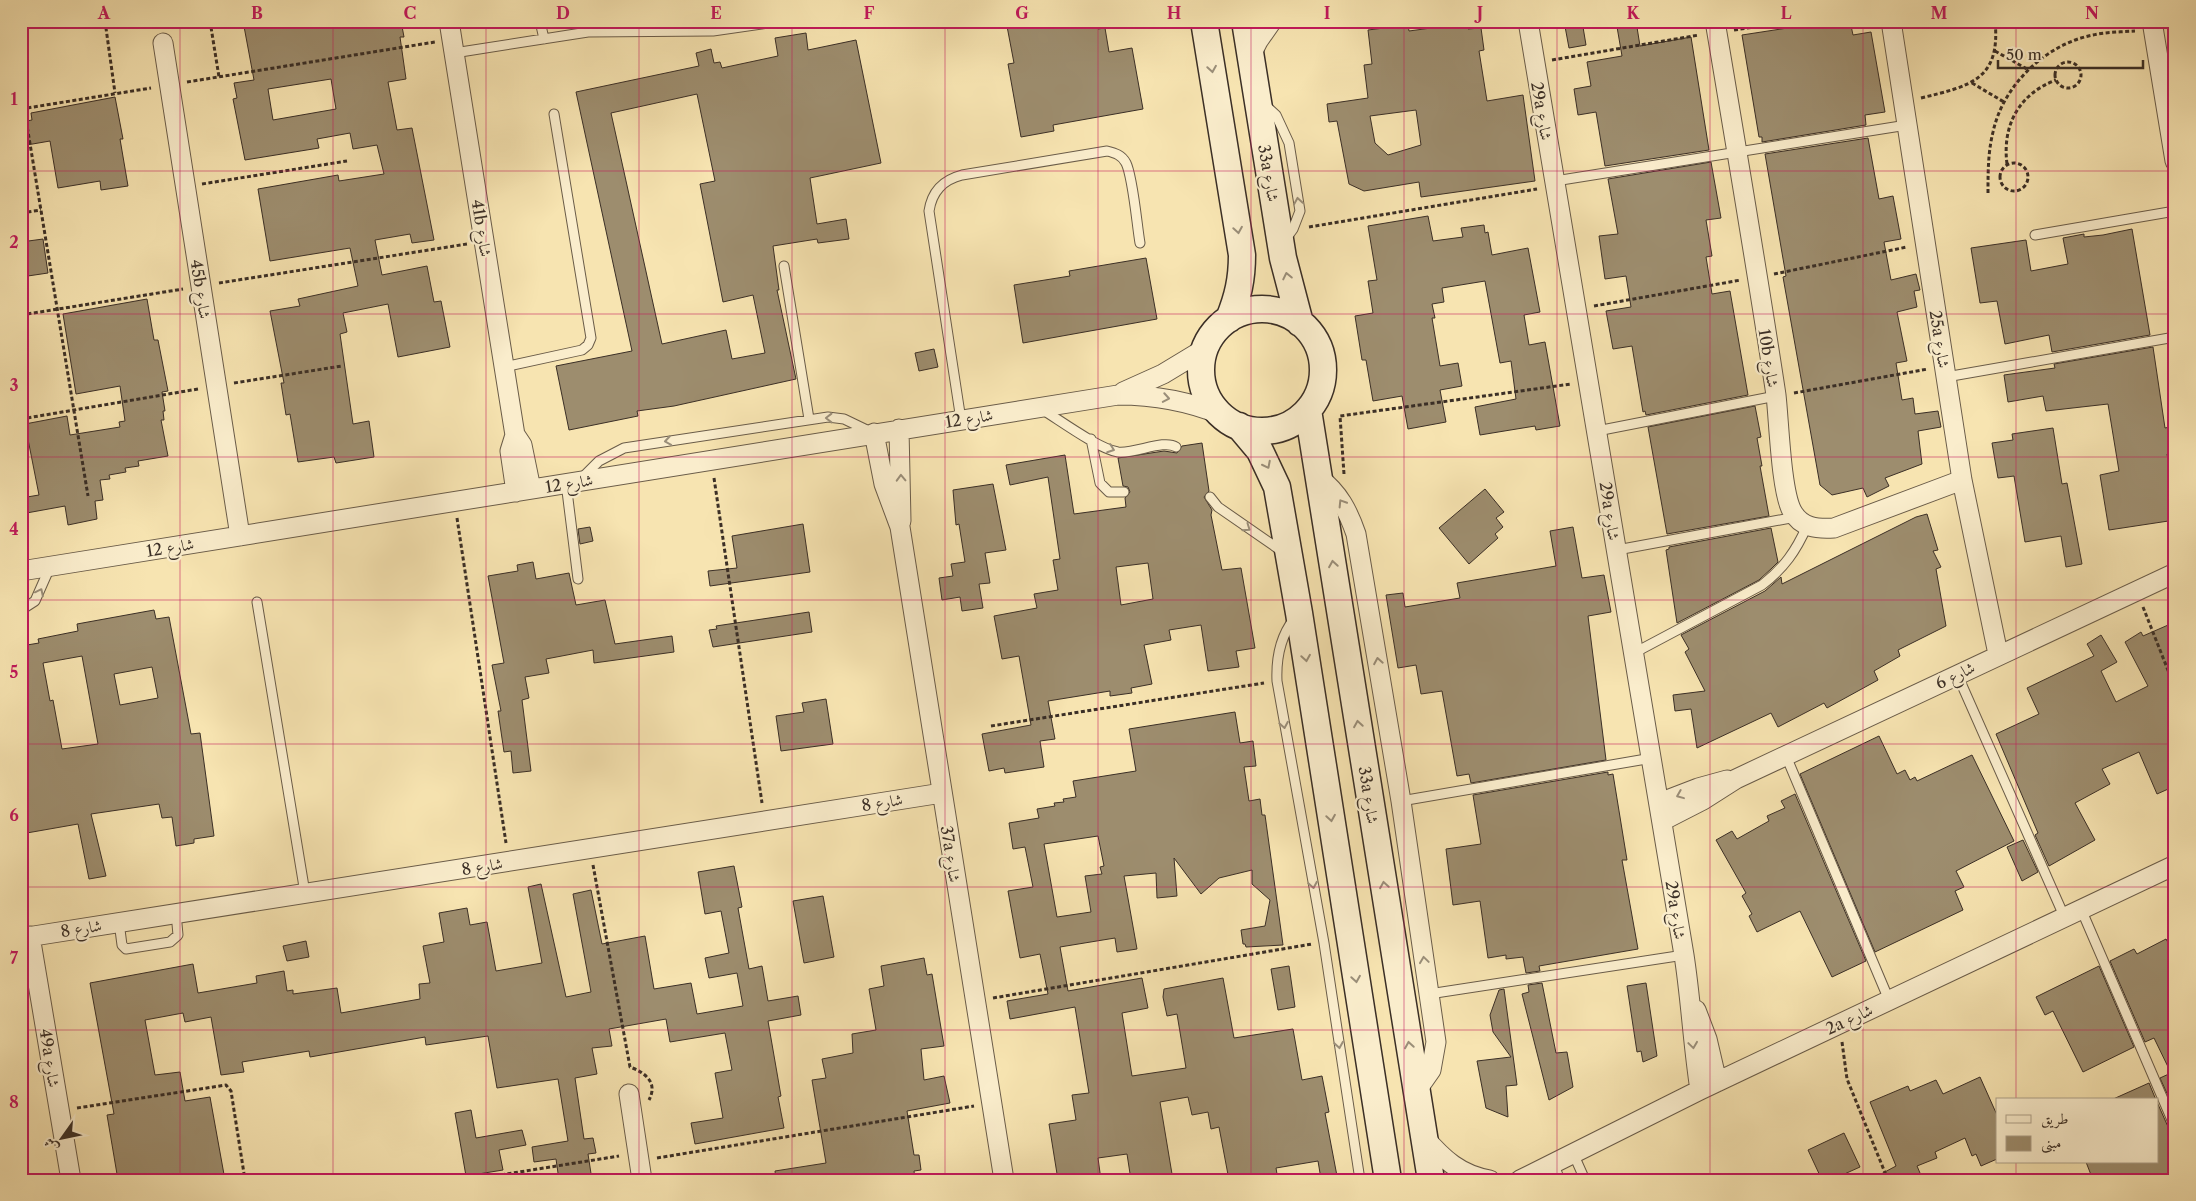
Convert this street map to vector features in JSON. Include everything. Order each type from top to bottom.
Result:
[{"type":"street","points":[[1204,21],[1242,255],[1242,277],[1238,299],[1229,319]]},
{"type":"street","name":"33a شارع","points":[[1245,21],[1257,99],[1287,237],[1288,282],[1300,323]]},
{"type":"street","points":[[1251,55],[1272,21]]},
{"type":"street","name":"29a شارع","points":[[1528,21],[1684,955],[1691,1000],[1692,1040],[1708,1086]]},
{"type":"street","name":"25a شارع","points":[[1891,21],[1962,480],[1998,654]]},
{"type":"street","points":[[2152,25],[2175,160]]},
{"type":"street","name":"10b شارع","points":[[1716,27],[1776,396],[1788,496],[1792,510],[1801,522]]},
{"type":"street","name":"41b شارع","points":[[451,38],[515,435],[510,451],[524,490]]},
{"type":"street","name":"45b شارع","points":[[163,42],[240,536]]},
{"type":"street","points":[[1230,421],[1257,431],[1276,429],[1294,422],[1308,410],[1319,392],[1323,370],[1322,360],[1314,340],[1300,323],[1284,314],[1265,310],[1240,313],[1219,327],[1206,348],[1202,369],[1205,389],[1215,408],[1260,451],[1277,487],[1299,613],[1388,1180]]},
{"type":"street","name":"شارع 12","points":[[1118,395],[1163,374],[1206,348]]},
{"type":"street","name":"شارع 12","points":[[21,571],[1118,395],[1157,396],[1179,400],[1230,421]]},
{"type":"street","name":"33a شارع","points":[[1308,410],[1431,1180]]},
{"type":"street","name":"37a شارع","points":[[899,429],[902,496],[900,527]]},
{"type":"street","name":"37a شارع","points":[[874,433],[884,484],[900,527],[1004,1180]]},
{"type":"street","points":[[1319,478],[1331,487],[1341,501],[1356,534],[1401,801],[1436,1042],[1435,1056],[1425,1080],[1416,1090]]},
{"type":"street","points":[[1801,522],[1820,529],[1834,528],[1962,480]]},
{"type":"street","name":"شارع 6","points":[[1660,812],[1703,800],[1736,780],[1998,654],[2175,573]]},
{"type":"street","name":"شارع 8","points":[[26,937],[942,793]]},
{"type":"street","name":"2a شارع","points":[[1506,1180],[1557,1171],[1573,1152],[2175,865]]},
{"type":"street","name":"49a شارع","points":[[26,937],[71,1180]]},
{"type":"street","points":[[1361,1008],[1379,1046],[1404,1180]]},
{"type":"street","points":[[630,1101],[642,1180]]},
{"type":"street","points":[[1424,1137],[1453,1167],[1465,1174],[1490,1180]]},
{"type":"lane","points":[[540,21],[544,39]]},
{"type":"lane","points":[[451,38],[544,39],[588,32],[712,31],[782,21]]},
{"type":"lane","points":[[504,367],[582,350],[588,345],[591,338],[554,114]]},
{"type":"lane","points":[[1555,184],[1736,152],[1907,125]]},
{"type":"lane","points":[[961,420],[928,211],[930,202],[939,187],[954,177],[962,175],[1107,151],[1114,152],[1121,157],[1128,170],[1140,244]]},
{"type":"lane","points":[[2036,235],[2175,210]]},
{"type":"lane","points":[[784,266],[809,419]]},
{"type":"lane","points":[[1945,371],[2175,337]]},
{"type":"lane","points":[[1597,431],[1776,396]]},
{"type":"lane","points":[[1038,407],[1108,450],[1123,453],[1169,444],[1176,447]]},
{"type":"lane","points":[[578,579],[573,482],[599,461],[624,448],[809,419],[836,418],[874,433]]},
{"type":"lane","points":[[1091,439],[1100,483],[1109,492],[1124,492]]},
{"type":"lane","points":[[1210,497],[1218,507],[1289,557]]},
{"type":"lane","points":[[1617,550],[1801,522],[1791,558],[1779,572],[1762,585],[1634,653]]},
{"type":"lane","points":[[21,610],[35,600],[50,566]]},
{"type":"lane","points":[[257,602],[305,893]]},
{"type":"lane","points":[[1299,613],[1290,624],[1280,645],[1276,666],[1277,681],[1324,942],[1360,1180]]},
{"type":"lane","points":[[1957,674],[2175,1126]]},
{"type":"lane","points":[[1786,756],[1890,1000]]},
{"type":"lane","points":[[1401,801],[1652,758]]},
{"type":"lane","points":[[119,922],[122,945],[126,948],[170,942],[178,935],[176,913]]},
{"type":"lane","points":[[1429,994],[1684,955]]},
{"type":"lane","points":[[1573,1152],[1585,1180]]},
{"type":"path","points":[[104,21],[115,93]]},
{"type":"path","points":[[210,21],[220,76]]},
{"type":"path","points":[[1534,63],[1716,27],[1794,21]]},
{"type":"path","points":[[1904,102],[1952,91],[1972,83],[1989,66],[1995,51],[1997,41],[1995,21]]},
{"type":"path","points":[[1988,193],[1987,164],[1993,130],[2004,102],[2027,69],[2060,46],[2092,35],[2152,25]]},
{"type":"path","points":[[23,108],[451,38]]},
{"type":"path","points":[[1995,51],[2027,69]]},
{"type":"path","points":[[2071,62],[2079,69],[2080,80],[2073,87],[2062,87],[2056,80],[2055,73],[2061,64],[2071,62]]},
{"type":"path","points":[[2007,164],[2014,163],[2024,167],[2028,178],[2022,188],[2011,190],[2002,184],[2000,173],[2007,164],[2006,140],[2012,118],[2022,103],[2035,90],[2056,80]]},
{"type":"path","points":[[1972,83],[2004,102]]},
{"type":"path","points":[[21,89],[88,496]]},
{"type":"path","points":[[186,187],[347,161]]},
{"type":"path","points":[[1287,237],[1555,184]]},
{"type":"path","points":[[21,213],[41,210]]},
{"type":"path","points":[[21,315],[484,241]]},
{"type":"path","points":[[21,419],[342,366]]},
{"type":"path","points":[[1776,396],[1945,371]]},
{"type":"path","points":[[1319,478],[1344,474],[1340,416],[1588,381]]},
{"type":"path","points":[[712,460],[764,821]]},
{"type":"path","points":[[455,502],[509,861]]},
{"type":"path","points":[[2136,591],[2175,688]]},
{"type":"path","points":[[991,726],[1277,681]]},
{"type":"path","points":[[590,847],[630,1067],[648,1076],[653,1085],[653,1092],[648,1102],[630,1101]]},
{"type":"path","points":[[975,1001],[1324,942]]},
{"type":"path","points":[[1840,1024],[1843,1062],[1848,1079],[1888,1180]]},
{"type":"path","points":[[59,1111],[226,1085],[231,1091],[245,1180]]},
{"type":"path","points":[[469,1180],[639,1157],[992,1103]]},
{"type":"building","points":[[243,21],[401,21],[404,37],[400,37],[406,79],[388,82],[397,130],[412,128],[434,240],[412,243],[410,234],[375,240],[382,275],[427,266],[434,302],[441,301],[450,347],[398,357],[388,304],[343,313],[347,332],[340,334],[353,424],[369,421],[374,457],[336,463],[334,457],[298,462],[290,414],[286,415],[281,383],[284,383],[270,311],[300,306],[298,299],[358,286],[350,248],[270,261],[258,189],[338,175],[339,181],[384,174],[377,145],[353,149],[350,133],[317,139],[319,148],[245,160],[233,99],[237,98],[234,83],[254,80]],"holes":[[[331,79],[336,109],[273,120],[268,89]]]},
{"type":"building","points":[[1006,21],[1097,21],[1098,29],[1105,28],[1109,52],[1132,48],[1143,109],[1053,125],[1054,131],[1021,137],[1008,64],[1014,63]]},
{"type":"building","points":[[1564,21],[1582,21],[1586,45],[1569,48]]},
{"type":"building","points":[[1616,21],[1636,21],[1640,46],[1691,37],[1709,150],[1605,166],[1596,112],[1578,115],[1574,89],[1591,86],[1587,62],[1622,56]]},
{"type":"building","points":[[1833,21],[1850,21],[1853,35],[1871,32],[1885,112],[1865,115],[1866,125],[1762,142],[1762,137],[1759,137],[1742,35]]},
{"type":"building","points":[[1468,23],[1468,29],[1481,28],[1484,50],[1479,51],[1487,101],[1523,95],[1535,181],[1421,197],[1419,182],[1364,191],[1349,184],[1337,121],[1329,122],[1327,104],[1368,98],[1364,65],[1372,64],[1368,30],[1408,25],[1409,31]],"holes":[[[1416,110],[1421,145],[1388,155],[1375,143],[1370,116]]]},
{"type":"building","points":[[806,33],[808,50],[856,40],[881,163],[810,178],[817,224],[846,219],[849,239],[818,243],[817,239],[773,246],[779,290],[777,290],[796,379],[674,406],[637,411],[638,416],[569,430],[556,366],[632,351],[576,92],[699,66],[696,53],[711,49],[714,63],[720,62],[722,68],[778,56],[775,38]],"holes":[[[697,94],[715,181],[700,184],[723,302],[753,295],[765,353],[732,359],[726,330],[662,344],[611,113]]]},
{"type":"building","points":[[115,97],[123,139],[120,139],[128,186],[101,190],[100,181],[58,188],[50,141],[21,146],[21,122],[32,120],[31,113]]},
{"type":"building","points":[[1868,138],[1879,199],[1893,196],[1901,239],[1884,242],[1891,280],[1916,274],[1920,290],[1914,291],[1917,307],[1897,312],[1907,361],[1896,363],[1902,400],[1913,398],[1915,414],[1938,411],[1941,427],[1918,431],[1922,464],[1885,478],[1889,486],[1867,497],[1863,488],[1832,495],[1820,485],[1783,277],[1786,276],[1765,154]]},
{"type":"building","points":[[1711,162],[1721,218],[1706,220],[1712,256],[1706,257],[1712,294],[1730,291],[1748,395],[1646,415],[1645,411],[1643,412],[1632,346],[1613,349],[1606,311],[1631,307],[1626,276],[1605,279],[1599,236],[1618,234],[1608,179]]},
{"type":"building","points":[[1428,216],[1433,241],[1463,237],[1461,228],[1484,225],[1485,233],[1488,232],[1492,255],[1528,248],[1540,312],[1524,315],[1529,345],[1545,342],[1560,426],[1536,430],[1535,426],[1480,435],[1475,407],[1516,399],[1511,361],[1500,363],[1485,281],[1442,288],[1444,302],[1432,304],[1435,318],[1432,318],[1440,366],[1458,363],[1462,386],[1440,390],[1446,422],[1408,429],[1402,396],[1373,401],[1366,360],[1362,360],[1355,316],[1373,313],[1368,281],[1377,280],[1368,226]]},
{"type":"building","points":[[2132,229],[2150,335],[2052,352],[2049,335],[2005,344],[1997,301],[1980,303],[1971,248],[2026,240],[2031,271],[2068,264],[2063,238],[2084,234],[2084,237],[2103,235]]},
{"type":"building","points":[[43,239],[48,273],[21,277],[21,242]]},
{"type":"building","points":[[1146,258],[1157,319],[1023,343],[1014,285],[1070,276],[1069,271]]},
{"type":"building","points":[[147,299],[154,340],[158,340],[168,391],[162,392],[165,411],[163,411],[164,420],[161,420],[168,456],[138,461],[139,466],[125,468],[126,472],[109,475],[110,479],[100,480],[103,500],[95,501],[97,519],[68,525],[65,506],[21,514],[21,498],[39,495],[25,424],[67,416],[70,435],[120,427],[119,422],[125,421],[120,386],[76,394],[63,314]]},
{"type":"building","points":[[2153,347],[2165,428],[2175,426],[2175,453],[2167,454],[2175,500],[2175,520],[2109,530],[2100,475],[2119,471],[2108,404],[2046,411],[2043,396],[2008,402],[2004,375],[2055,368],[2054,364]]},
{"type":"building","points":[[934,349],[938,367],[919,371],[915,353]]},
{"type":"building","points":[[1755,406],[1761,437],[1757,438],[1762,466],[1760,466],[1769,516],[1667,534],[1648,427]]},
{"type":"building","points":[[2053,428],[2062,484],[2067,483],[2082,564],[2066,567],[2061,536],[2025,542],[2014,476],[1998,478],[1992,443],[2013,440],[2012,434]]},
{"type":"building","points":[[1202,443],[1209,491],[1204,497],[1212,510],[1211,515],[1222,570],[1241,568],[1255,648],[1236,651],[1239,667],[1208,671],[1201,625],[1169,630],[1171,640],[1144,645],[1152,684],[1131,688],[1132,693],[1110,696],[1110,691],[1048,701],[1055,739],[1040,741],[1044,767],[1005,773],[1004,768],[989,771],[982,734],[1031,725],[1019,656],[1002,659],[994,616],[1037,608],[1034,594],[1058,590],[1053,560],[1060,559],[1048,477],[1010,485],[1006,465],[1065,455],[1074,514],[1126,507],[1125,498],[1130,492],[1128,487],[1123,486],[1118,458],[1164,451],[1177,453],[1182,446]],"holes":[[[1148,563],[1153,599],[1121,605],[1116,567]]]},
{"type":"building","points":[[993,484],[1006,550],[985,553],[990,583],[979,584],[983,608],[962,611],[960,597],[942,600],[939,578],[953,576],[951,564],[965,562],[959,524],[956,525],[953,490]]},
{"type":"building","points":[[1485,489],[1504,512],[1496,518],[1503,527],[1495,534],[1498,538],[1469,564],[1439,528]]},
{"type":"building","points":[[1927,514],[1938,550],[1933,551],[1941,567],[1936,569],[1946,626],[1898,650],[1900,656],[1874,671],[1878,680],[1827,708],[1824,703],[1778,727],[1771,713],[1697,748],[1691,709],[1675,711],[1673,695],[1705,691],[1685,652],[1689,649],[1681,635],[1765,591],[1781,577],[1782,584],[1916,517]]},
{"type":"building","points":[[803,524],[810,572],[710,586],[708,571],[737,568],[732,536]]},
{"type":"building","points":[[590,527],[593,541],[580,544],[578,529]]},
{"type":"building","points":[[1573,527],[1582,578],[1604,575],[1611,612],[1588,616],[1606,760],[1471,783],[1469,774],[1457,776],[1442,691],[1421,694],[1416,665],[1398,668],[1386,595],[1403,593],[1405,607],[1460,598],[1457,583],[1556,566],[1550,531]]},
{"type":"building","points":[[1771,528],[1778,562],[1759,580],[1677,623],[1666,550],[1669,547]]},
{"type":"building","points":[[533,562],[536,579],[569,573],[576,605],[605,600],[615,644],[672,636],[674,652],[594,663],[593,650],[546,659],[549,673],[525,677],[529,698],[522,700],[531,771],[513,773],[511,751],[504,752],[498,711],[501,711],[492,665],[504,663],[488,576],[518,571],[517,565]]},
{"type":"building","points":[[154,610],[156,619],[169,617],[191,734],[200,733],[214,836],[194,839],[194,843],[176,846],[172,817],[162,818],[159,804],[91,814],[106,876],[89,879],[78,824],[21,834],[21,711],[27,710],[21,681],[21,646],[39,643],[38,639],[78,631],[77,624]],"holes":[[[82,656],[98,744],[62,749],[53,700],[50,701],[43,663]],[[152,667],[158,698],[120,705],[114,674]]]},
{"type":"building","points":[[809,612],[812,632],[713,647],[709,630],[717,629],[716,626]]},
{"type":"building","points":[[2175,622],[2175,736],[2168,739],[2175,756],[2175,786],[2157,794],[2139,752],[2102,769],[2110,784],[2075,803],[2095,840],[2049,866],[2035,835],[2038,833],[1996,734],[2039,714],[2027,688],[2094,656],[2087,644],[2101,635],[2117,662],[2101,671],[2116,702],[2148,686],[2125,642],[2141,632],[2143,636]]},
{"type":"building","points":[[826,699],[833,744],[781,751],[776,716],[804,712],[802,703]]},
{"type":"building","points":[[1235,712],[1240,743],[1253,741],[1256,766],[1244,767],[1249,801],[1260,799],[1262,815],[1265,815],[1283,945],[1246,947],[1243,944],[1241,930],[1265,926],[1270,900],[1252,884],[1252,870],[1219,878],[1201,894],[1174,858],[1177,896],[1157,898],[1156,873],[1124,876],[1137,949],[1117,952],[1115,938],[1060,947],[1068,991],[1142,978],[1148,1008],[1122,1013],[1132,1076],[1186,1068],[1177,1014],[1167,1016],[1163,997],[1164,989],[1223,978],[1234,1038],[1293,1029],[1302,1080],[1322,1076],[1329,1112],[1325,1113],[1337,1176],[1321,1179],[1318,1161],[1276,1168],[1278,1180],[1229,1180],[1219,1127],[1211,1129],[1208,1112],[1192,1115],[1188,1097],[1160,1102],[1173,1180],[1131,1180],[1127,1154],[1098,1158],[1101,1180],[1058,1180],[1049,1124],[1076,1120],[1072,1095],[1089,1093],[1075,1007],[1010,1019],[1007,1001],[1048,994],[1040,954],[1020,958],[1008,891],[1033,887],[1025,847],[1013,849],[1009,823],[1039,818],[1037,809],[1055,806],[1054,803],[1064,802],[1063,799],[1076,797],[1073,781],[1136,771],[1129,729]],"holes":[[[1098,836],[1104,866],[1100,867],[1102,874],[1085,876],[1091,912],[1057,917],[1044,844]]]},
{"type":"building","points":[[1879,736],[1897,774],[1905,770],[1910,780],[1915,777],[1917,781],[1972,755],[2014,841],[1956,871],[1964,887],[1955,891],[1963,910],[1875,952],[1800,774]]},
{"type":"building","points":[[1608,772],[1608,775],[1613,774],[1627,860],[1622,860],[1638,949],[1539,966],[1540,971],[1526,973],[1523,957],[1506,959],[1506,955],[1488,958],[1480,901],[1453,905],[1446,849],[1481,844],[1473,795]]},
{"type":"building","points":[[1795,794],[1866,961],[1832,977],[1800,911],[1757,932],[1749,916],[1752,914],[1742,896],[1746,893],[1716,840],[1732,831],[1737,839],[1769,821],[1767,816],[1785,808],[1781,801]]},
{"type":"building","points":[[2023,840],[2038,872],[2022,881],[2007,847]]},
{"type":"building","points":[[734,866],[742,907],[738,908],[749,969],[762,966],[768,1001],[798,996],[801,1015],[768,1021],[781,1096],[778,1097],[784,1128],[695,1144],[691,1123],[723,1118],[715,1073],[732,1070],[725,1033],[670,1042],[666,1019],[609,1029],[612,1046],[592,1048],[597,1074],[575,1078],[584,1139],[593,1138],[596,1153],[588,1154],[592,1180],[559,1180],[556,1159],[534,1162],[532,1147],[568,1141],[558,1079],[497,1088],[488,1036],[426,1045],[425,1037],[310,1057],[309,1051],[242,1062],[244,1072],[221,1075],[211,1017],[185,1022],[183,1013],[145,1020],[155,1075],[180,1072],[185,1101],[210,1097],[225,1180],[118,1180],[107,1115],[114,1114],[90,983],[193,964],[198,993],[257,983],[256,976],[284,971],[287,991],[293,990],[293,994],[337,988],[341,1013],[420,999],[419,984],[430,983],[423,946],[444,942],[439,913],[467,908],[470,925],[487,922],[496,971],[542,963],[528,887],[541,884],[566,997],[591,992],[573,894],[591,890],[602,944],[645,936],[654,989],[691,983],[697,1014],[743,1006],[737,973],[709,978],[705,958],[729,953],[721,911],[705,914],[698,872]]},
{"type":"building","points":[[823,896],[834,957],[804,963],[793,901]]},
{"type":"building","points":[[2166,939],[2175,955],[2175,1111],[2160,1078],[2171,1073],[2154,1038],[2145,1042],[2110,961],[2134,949],[2137,954]]},
{"type":"building","points":[[306,941],[309,957],[287,961],[283,946]]},
{"type":"building","points":[[924,958],[927,975],[932,974],[944,1046],[921,1049],[924,1080],[944,1076],[950,1103],[907,1111],[914,1155],[919,1155],[921,1170],[914,1171],[915,1180],[858,1180],[856,1174],[815,1180],[776,1180],[775,1171],[826,1163],[812,1080],[826,1078],[822,1059],[853,1053],[852,1034],[876,1030],[869,989],[884,986],[881,966]]},
{"type":"building","points":[[1289,966],[1295,1007],[1278,1010],[1271,969]]},
{"type":"building","points":[[2099,966],[2134,1047],[2083,1072],[2053,1011],[2045,1015],[2036,997]]},
{"type":"building","points":[[1542,983],[1556,1053],[1567,1052],[1573,1087],[1549,1100],[1522,994],[1529,992],[1528,985]]},
{"type":"building","points":[[1646,983],[1657,1056],[1643,1062],[1641,1051],[1637,1052],[1627,986]]},
{"type":"building","points":[[1504,989],[1517,1085],[1506,1086],[1508,1117],[1486,1108],[1477,1061],[1511,1057],[1493,1032],[1490,1015],[1499,990]]},
{"type":"building","points":[[1980,1077],[1996,1113],[1996,1159],[1981,1166],[1976,1154],[1972,1156],[1965,1138],[1935,1152],[1937,1158],[1917,1166],[1923,1180],[1870,1180],[1896,1166],[1870,1102],[1908,1086],[1910,1091],[1936,1080],[1943,1094]]},
{"type":"building","points":[[2149,1083],[2155,1098],[2115,1098]]},
{"type":"building","points":[[2158,1104],[2169,1129],[2175,1133],[2175,1180],[2093,1180],[2087,1164],[2158,1164]]},
{"type":"building","points":[[471,1110],[476,1138],[522,1130],[526,1145],[499,1150],[503,1170],[466,1176],[455,1113]]},
{"type":"building","points":[[1844,1133],[1860,1167],[1831,1180],[1822,1180],[1808,1150]]}]
